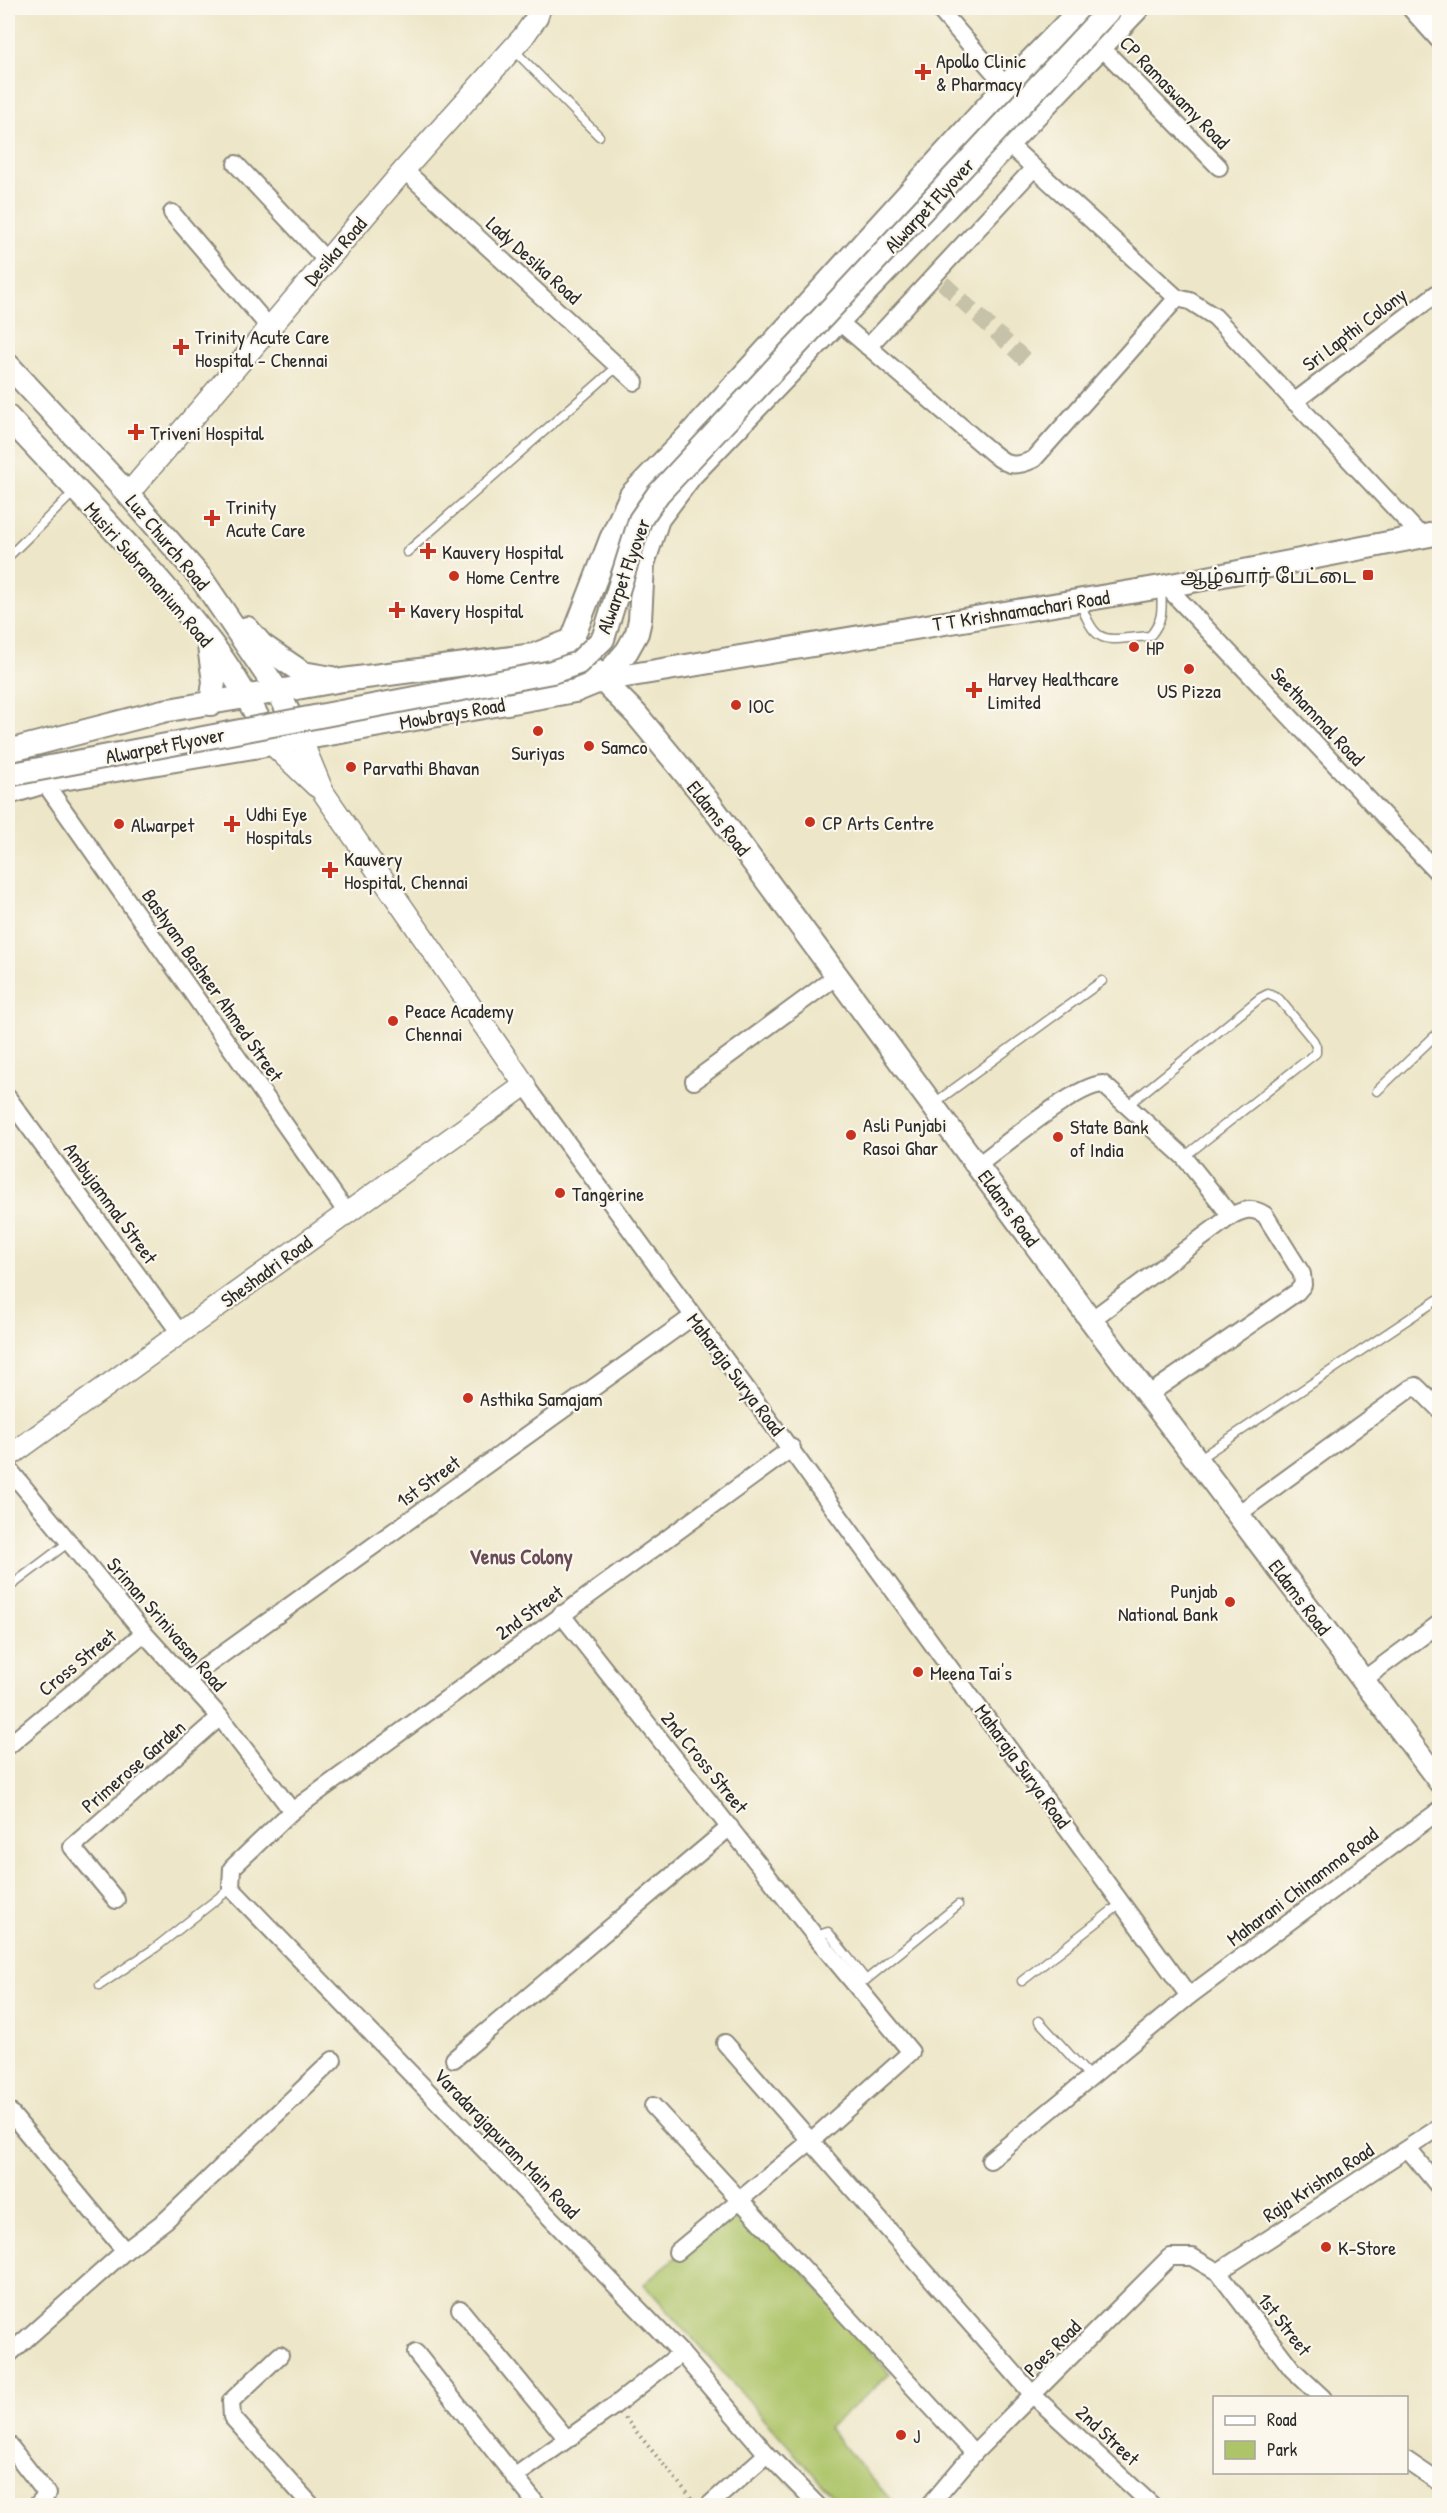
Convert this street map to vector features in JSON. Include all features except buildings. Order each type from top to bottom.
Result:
[{"type":"main road","points":[[8,751],[163,711],[247,696],[279,693],[343,680],[534,655],[572,640],[611,539],[631,495],[814,299],[1006,86],[1082,8]]},
{"type":"main road","name":"Alwarpet Flyover","points":[[8,776],[552,672],[578,663],[603,639],[640,520],[658,494],[1112,8]]},
{"type":"main road","points":[[602,680],[627,651],[637,633],[640,620],[643,564],[658,519],[691,475],[1137,8]]},
{"type":"main road","points":[[1414,8],[1440,37]]},
{"type":"main road","name":"Luz Church Road","points":[[8,365],[128,494],[201,578],[279,693],[301,740]]},
{"type":"main road","name":"Musiri Subramanium Road","points":[[8,417],[208,638],[247,696],[272,744]]},
{"type":"main road","name":"T T Krishnamachari Road","points":[[602,680],[1163,587],[1430,535]]},
{"type":"main road","points":[[201,578],[262,645],[303,673],[343,680]]},
{"type":"main road","points":[[208,638],[214,682],[211,704]]},
{"type":"main road","name":"Eldams Road","points":[[572,640],[602,680],[636,714],[708,801],[1091,1320],[1440,1782]]},
{"type":"main road","name":"Mowbrays Road","points":[[8,793],[44,782],[301,740],[576,691],[602,680]]},
{"type":"street","name":"Desika Road","points":[[128,494],[326,260],[513,49],[537,17],[540,8]]},
{"type":"street","points":[[938,8],[1006,86]]},
{"type":"street","name":"CP Ramaswamy Road","points":[[1101,47],[1219,167]]},
{"type":"street","points":[[1007,143],[1177,298],[1190,301],[1215,317],[1294,402],[1430,535]]},
{"type":"street","points":[[236,164],[326,260]]},
{"type":"street","points":[[868,347],[939,279],[1033,169]]},
{"type":"street","name":"Lady Desika Road","points":[[404,171],[635,381]]},
{"type":"street","points":[[172,213],[269,327]]},
{"type":"street","name":"Sri Lapthi Colony","points":[[1294,402],[1440,291]]},
{"type":"street","points":[[814,299],[991,452],[1006,463],[1019,466],[1034,459],[1177,298]]},
{"type":"street","name":"Seethammal Road","points":[[1163,587],[1440,875]]},
{"type":"street","name":"Maharaja Surya Road","points":[[301,740],[323,792],[525,1085],[692,1317],[792,1448],[1190,1996]]},
{"type":"street","points":[[272,744],[323,792]]},
{"type":"street","name":"Bashyam Basheer Ahmed Street","points":[[44,782],[348,1213]]},
{"type":"street","points":[[694,1081],[838,975]]},
{"type":"street","points":[[978,1166],[1088,1086],[1103,1084],[1184,1157],[1231,1216]]},
{"type":"street","name":"Sheshadri Road","points":[[8,1457],[525,1085]]},
{"type":"street","name":"Ambujammal Street","points":[[8,1098],[180,1333]]},
{"type":"street","points":[[1091,1320],[1231,1216],[1245,1209],[1256,1209],[1265,1215],[1302,1274],[1303,1284],[1297,1292],[1148,1395]]},
{"type":"street","name":"1st Street","points":[[188,1679],[692,1317]]},
{"type":"street","points":[[1238,1514],[1411,1388],[1416,1386],[1421,1389],[1440,1410]]},
{"type":"street","name":"2nd Street","points":[[292,1811],[792,1448]]},
{"type":"street","name":"Sriman Srinivasan Road","points":[[8,1468],[144,1633],[220,1717],[292,1811]]},
{"type":"street","name":"2nd Cross Street","points":[[561,1614],[815,1936],[911,2052],[812,2140]]},
{"type":"street","points":[[1363,1680],[1440,1623]]},
{"type":"street","name":"Cross Street","points":[[8,1746],[144,1633]]},
{"type":"street","name":"Primerose Garden","points":[[116,1900],[72,1847],[220,1717]]},
{"type":"street","name":"Maharani Chinamma Road","points":[[990,2160],[1190,1996],[1440,1810]]},
{"type":"street","points":[[231,1888],[232,1868],[292,1811]]},
{"type":"street","points":[[454,2059],[730,1827]]},
{"type":"street","name":"Varadarajapuram Main Road","points":[[231,1888],[681,2354],[767,2454],[818,2505]]},
{"type":"street","name":"2nd Street","points":[[725,2043],[1034,2396],[1153,2505]]},
{"type":"street","points":[[8,2355],[125,2251],[166,2220],[333,2060]]},
{"type":"street","points":[[653,2106],[974,2453]]},
{"type":"street","points":[[8,2110],[125,2251]]},
{"type":"street","name":"Raja Krishna Road","points":[[1218,2272],[1440,2127]]},
{"type":"street","points":[[677,2252],[812,2140]]},
{"type":"street","points":[[1408,2149],[1440,2188]]},
{"type":"street","name":"Poes Road","points":[[929,2505],[974,2453],[1034,2396],[1170,2257],[1192,2257],[1218,2272]]},
{"type":"street","name":"1st Street","points":[[1218,2272],[1292,2369],[1322,2396]]},
{"type":"street","points":[[460,2309],[567,2439]]},
{"type":"street","points":[[416,2353],[538,2505]]},
{"type":"street","points":[[514,2477],[614,2406],[681,2354]]},
{"type":"street","points":[[280,2355],[231,2402],[232,2417],[310,2505]]},
{"type":"street","points":[[8,2444],[47,2494],[36,2505]]},
{"type":"street","points":[[708,2505],[767,2454]]},
{"type":"street","points":[[1408,2461],[1440,2482]]},
{"type":"lane","points":[[513,49],[599,136]]},
{"type":"lane","points":[[407,552],[618,366]]},
{"type":"lane","points":[[8,557],[75,490]]},
{"type":"lane","points":[[1080,601],[1090,628],[1098,636],[1107,639],[1150,636],[1162,615],[1163,587]]},
{"type":"lane","points":[[933,1104],[1102,981]]},
{"type":"lane","points":[[1128,1105],[1260,998],[1268,994],[1279,999],[1313,1040],[1316,1053],[1184,1157]]},
{"type":"lane","points":[[1377,1090],[1440,1031]]},
{"type":"lane","points":[[1197,1461],[1437,1300]]},
{"type":"lane","points":[[8,1588],[69,1542]]},
{"type":"lane","points":[[100,1984],[155,1948],[231,1888]]},
{"type":"lane","points":[[1022,1981],[1123,1902]]},
{"type":"lane","points":[[815,1936],[828,1932],[866,1980],[957,1905]]},
{"type":"lane","points":[[1039,2021],[1090,2077]]},
{"type":"path","points":[[614,2406],[698,2505]]},
{"type":"green space","points":[[742,2201],[890,2374],[828,2428],[896,2506],[841,2505],[644,2284]]},
{"type":"tunnel","points":[[943,283],[1030,364]]},
{"type":"place","name":"Apollo Clinic & Pharmacy","points":[[923,72]]},
{"type":"place","name":"Trinity Acute Care Hospital - Chennai","points":[[181,347]]},
{"type":"place","name":"Triveni Hospital","points":[[136,432]]},
{"type":"place","name":"Trinity Acute Care","points":[[212,518]]},
{"type":"place","name":"Kauvery Hospital","points":[[428,551]]},
{"type":"place","name":"ஆழ்வார் பேட்டை","points":[[1368,575]]},
{"type":"place","name":"Home Centre","points":[[454,576]]},
{"type":"place","name":"Kavery Hospital","points":[[397,610]]},
{"type":"place","name":"HP","points":[[1134,647]]},
{"type":"place","name":"US Pizza","points":[[1189,669]]},
{"type":"place","name":"Harvey Healthcare Limited","points":[[974,690]]},
{"type":"place","name":"IOC","points":[[736,705]]},
{"type":"place","name":"Suriyas","points":[[538,731]]},
{"type":"place","name":"Samco","points":[[589,746]]},
{"type":"place","name":"Parvathi Bhavan","points":[[351,767]]},
{"type":"place","name":"CP Arts Centre","points":[[810,822]]},
{"type":"place","name":"Alwarpet","points":[[119,824]]},
{"type":"place","name":"Udhi Eye Hospitals","points":[[232,824]]},
{"type":"place","name":"Kauvery Hospital, Chennai","points":[[330,870]]},
{"type":"place","name":"Peace Academy Chennai","points":[[393,1021]]},
{"type":"place","name":"Asli Punjabi Rasoi Ghar","points":[[851,1135]]},
{"type":"place","name":"State Bank of India","points":[[1058,1137]]},
{"type":"place","name":"Tangerine","points":[[560,1193]]},
{"type":"place","name":"Asthika Samajam","points":[[468,1398]]},
{"type":"place","name":"Punjab National Bank","points":[[1230,1602]]},
{"type":"place","name":"Meena Tai's","points":[[918,1672]]},
{"type":"place","name":"K-Store","points":[[1326,2247]]},
{"type":"place","name":"J","points":[[901,2435]]},
{"type":"district","name":"Venus Colony","points":[[521,1556]]}]
